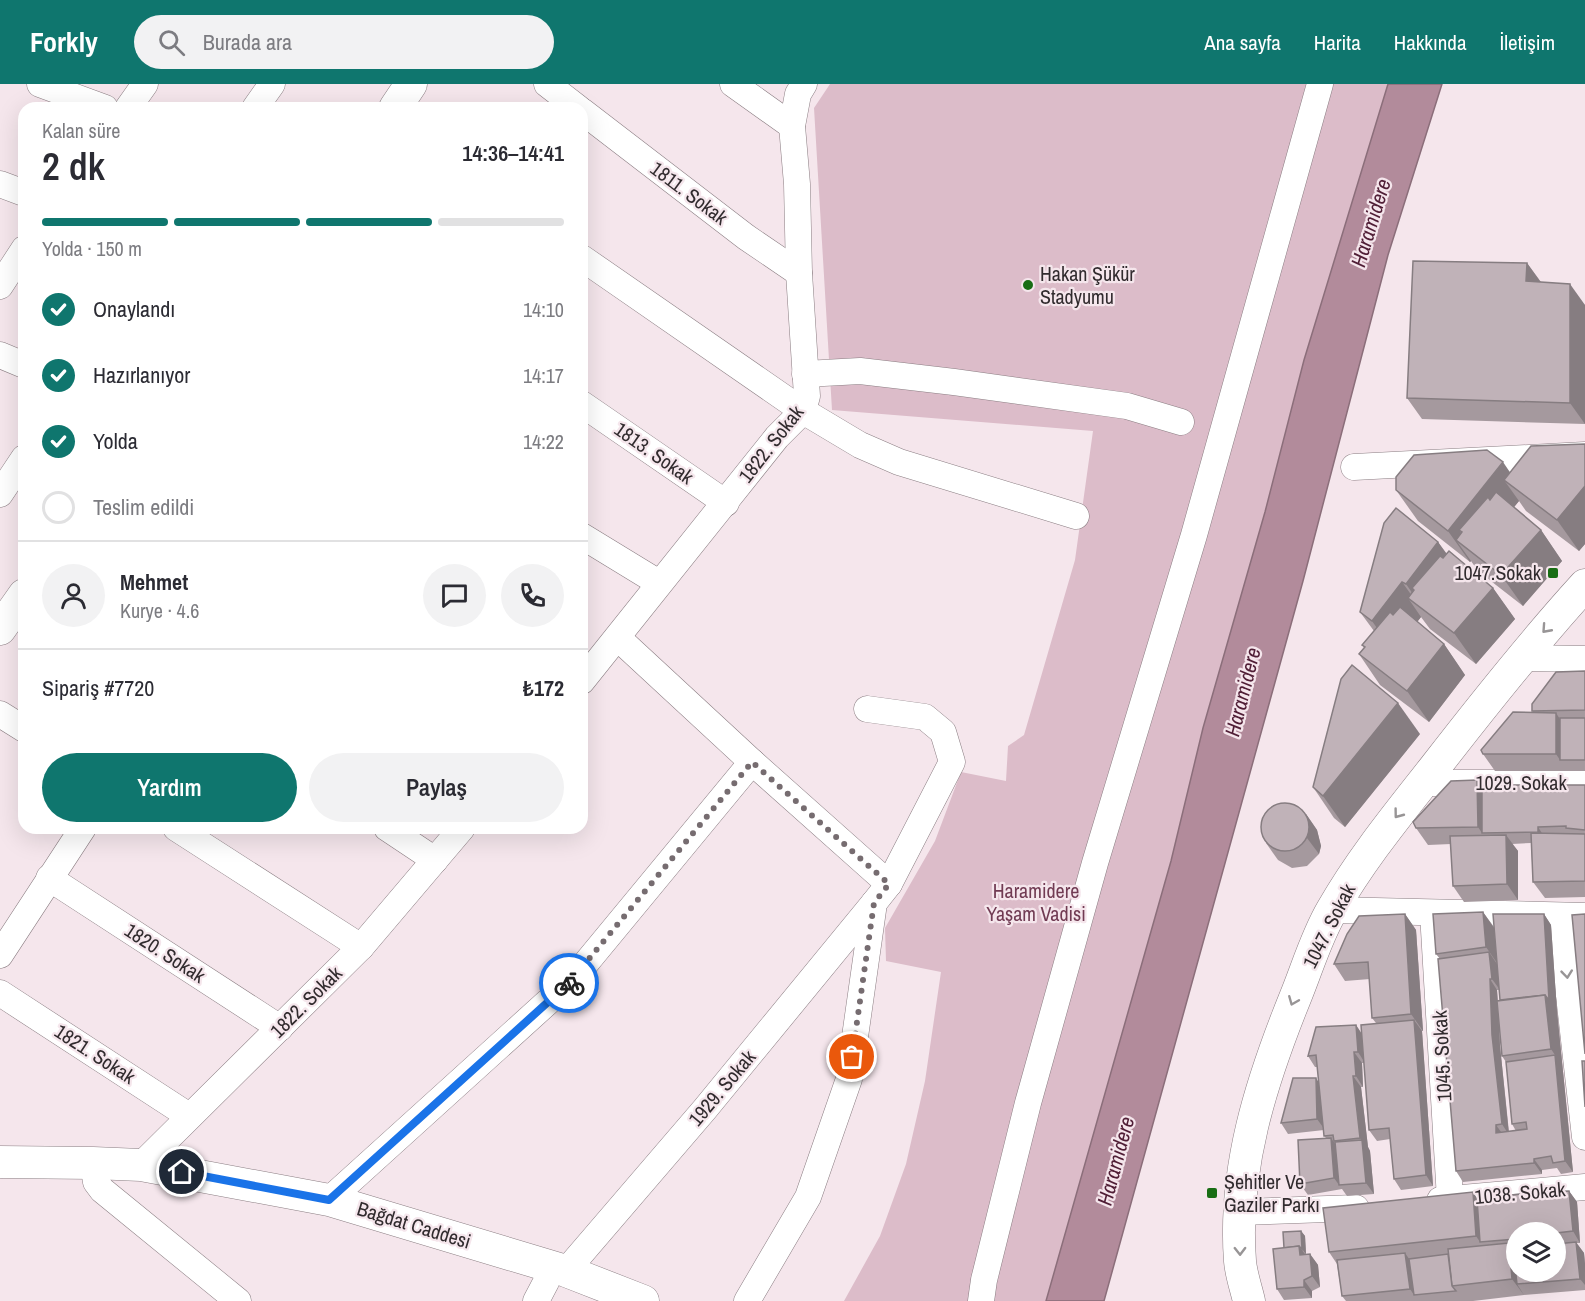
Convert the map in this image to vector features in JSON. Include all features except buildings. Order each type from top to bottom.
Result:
[{"type":"main road","points":[[399,102],[411,84]]},
{"type":"main road","name":"1047. Sokak","points":[[1249,1301],[1240,1263],[1240,1212],[1246,1148],[1274,1051],[1332,910],[1368,853],[1422,783],[1520,658],[1585,585]]},
{"type":"main road","points":[[0,629],[18,604]]},
{"type":"main road","name":"Bağdat Caddesi","points":[[0,1162],[141,1166],[329,1200],[558,1269],[642,1301]]},
{"type":"street","points":[[40,84],[89,102]]},
{"type":"street","points":[[132,102],[145,84]]},
{"type":"street","points":[[259,102],[272,84]]},
{"type":"street","name":"1811. Sokak","points":[[547,84],[571,102]]},
{"type":"street","points":[[733,84],[792,126]]},
{"type":"street","name":"1822. Sokak","points":[[588,668],[618,638],[659,583],[726,503],[777,437],[802,411],[807,396],[792,126],[798,94],[804,84]]},
{"type":"street","points":[[981,1301],[1028,1103],[1095,863],[1194,535],[1320,84]]},
{"type":"street","name":"1811. Sokak","points":[[588,115],[746,237],[799,273]]},
{"type":"street","points":[[0,184],[18,191]]},
{"type":"street","points":[[0,286],[18,258]]},
{"type":"street","points":[[588,262],[802,411],[860,445],[898,462],[1076,516]]},
{"type":"street","points":[[0,355],[18,362]]},
{"type":"street","points":[[806,374],[860,371],[954,382],[1127,406],[1181,422]]},
{"type":"street","name":"1813. Sokak","points":[[588,408],[726,503]]},
{"type":"street","points":[[1354,467],[1585,455]]},
{"type":"street","points":[[0,494],[18,467]]},
{"type":"street","points":[[588,540],[659,583]]},
{"type":"street","points":[[618,638],[752,762],[881,893]]},
{"type":"street","points":[[1520,658],[1585,659]]},
{"type":"street","points":[[747,1301],[808,1197],[849,1079],[881,893],[952,762],[943,732],[925,717],[867,709]]},
{"type":"street","points":[[0,714],[18,725]]},
{"type":"street","points":[[329,1200],[572,980],[752,762]]},
{"type":"street","name":"1029. Sokak","points":[[1422,783],[1585,783]]},
{"type":"street","points":[[0,955],[79,834]]},
{"type":"street","points":[[185,834],[361,947]]},
{"type":"street","points":[[396,834],[435,860]]},
{"type":"street","name":"1822. Sokak","points":[[141,1166],[361,947],[457,834]]},
{"type":"street","name":"1820. Sokak","points":[[49,878],[280,1028]]},
{"type":"street","name":"1929. Sokak","points":[[558,1269],[705,1109],[881,893]]},
{"type":"street","points":[[1332,910],[1573,916],[1585,1137]]},
{"type":"street","name":"1045. Sokak","points":[[1433,913],[1450,1199]]},
{"type":"street","name":"1821. Sokak","points":[[0,993],[189,1116]]},
{"type":"street","points":[[93,1163],[96,1182],[102,1190],[238,1301]]},
{"type":"street","name":"1038. Sokak","points":[[1415,1203],[1585,1187]]},
{"type":"street","points":[[1240,1212],[1379,1206]]},
{"type":"street","points":[[536,1301],[546,1282],[558,1269]]},
{"type":"green space","name":"Haramidere Yaşam Vadisi","points":[[830,84],[1388,84],[1304,360],[1265,512],[1203,728],[1171,861],[1046,1301],[844,1301],[880,1236],[906,1164],[925,1081],[941,972],[886,961],[885,928],[935,841],[961,772],[1006,781],[1008,746],[1024,735],[1075,560],[1093,431],[832,410],[814,108]]},
{"type":"water","name":"Haramidere","points":[[1388,84],[1442,84],[1388,255],[1303,581],[1104,1301],[1046,1301],[1171,861],[1203,728],[1265,512],[1304,360]]},
{"type":"way so far","points":[[569,983],[752,762],[889,884],[874,903],[852,1057]]},
{"type":"place","name":"Hakan Şükür Stadyumu","points":[[1028,285]]},
{"type":"place","name":"1047.Sokak","points":[[1553,573]]},
{"type":"place","name":"Şehitler Ve Gaziler Parkı","points":[[1212,1193]]},
{"type":"route","points":[[182,1172],[329,1200],[569,983]]}]
